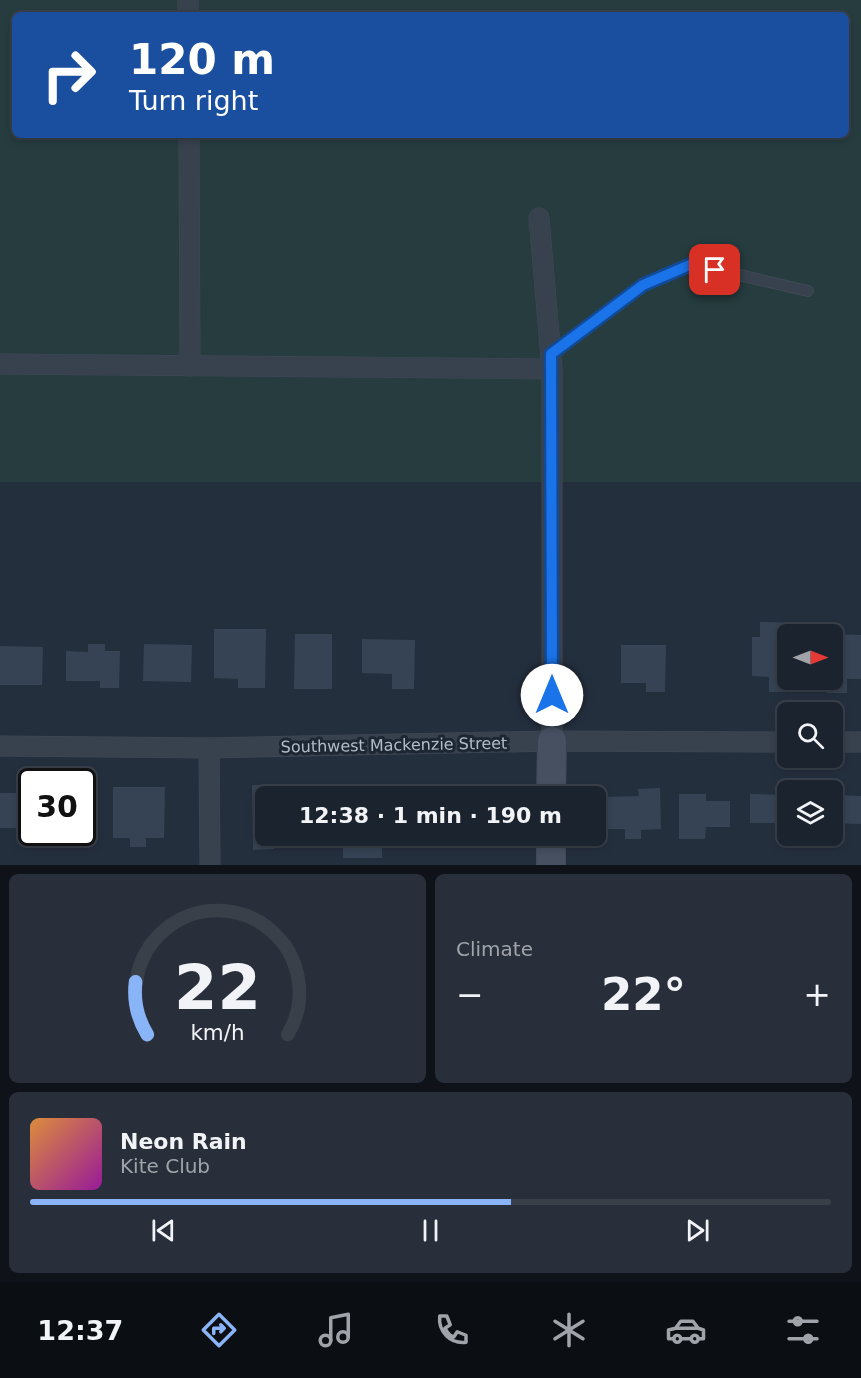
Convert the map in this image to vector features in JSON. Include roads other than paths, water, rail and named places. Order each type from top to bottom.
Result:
[{"type":"street","points":[[189,138],[190,366]]},
{"type":"street","points":[[539,218],[552,362],[551,786]]},
{"type":"street","points":[[0,364],[190,366],[552,362]]},
{"type":"street","name":"Southwest Mackenzie Street","points":[[0,746],[208,748],[552,741],[777,742]]},
{"type":"street","points":[[843,742],[861,742]]},
{"type":"street","points":[[208,748],[210,865]]},
{"type":"street","points":[[551,846],[551,865]]},
{"type":"lane","points":[[552,362],[643,285],[692,264],[808,291]]}]
